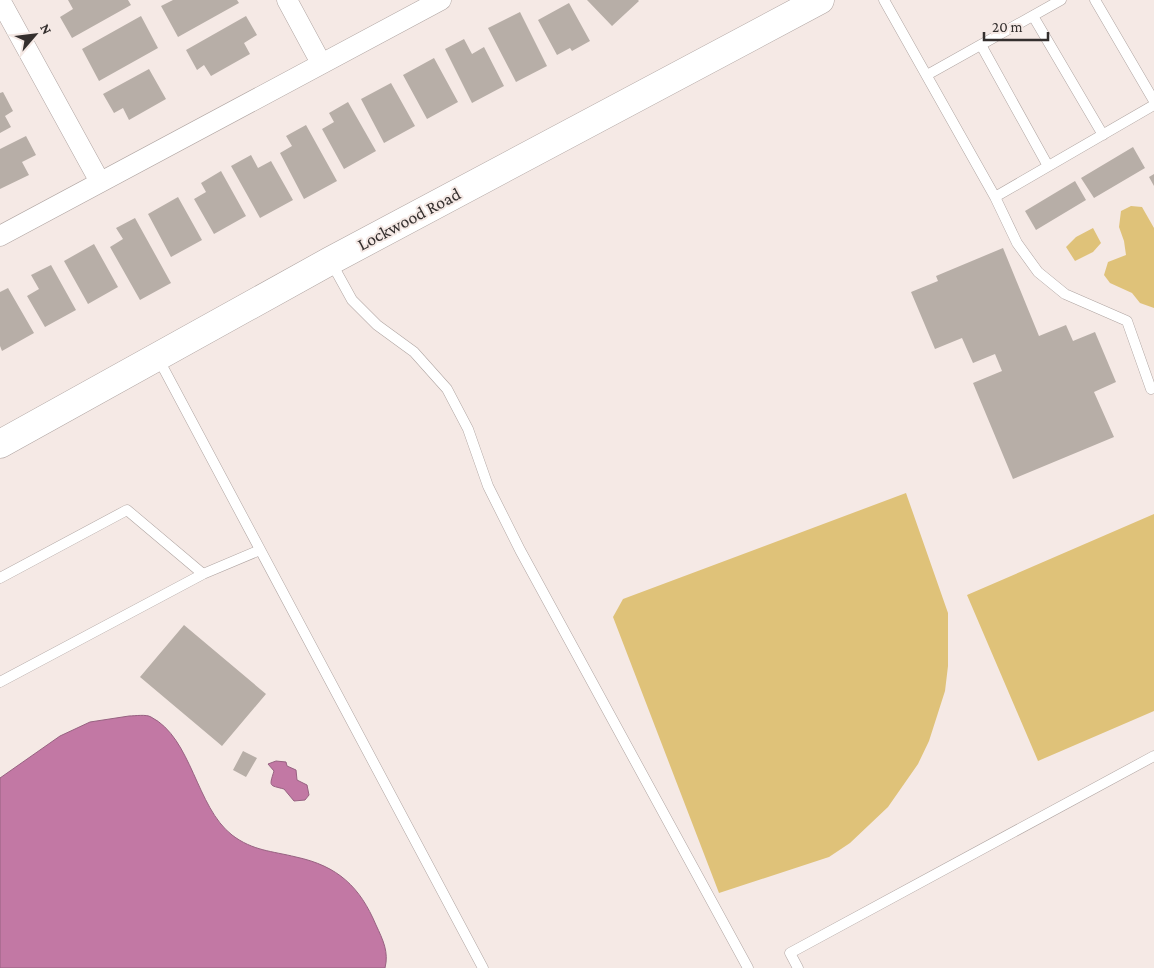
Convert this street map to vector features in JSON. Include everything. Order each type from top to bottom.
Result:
[{"type":"main road","name":"Lockwood Road","points":[[0,444],[330,261],[820,0]]},
{"type":"street","points":[[0,0],[100,182]]},
{"type":"street","points":[[287,0],[321,63]]},
{"type":"street","points":[[0,236],[441,0]]},
{"type":"lane","points":[[884,0],[995,197],[1017,243],[1038,272],[1065,294],[1127,321],[1152,389]]},
{"type":"lane","points":[[927,75],[1061,0]]},
{"type":"lane","points":[[1095,0],[1154,101]]},
{"type":"lane","points":[[1033,16],[1103,134]]},
{"type":"lane","points":[[981,45],[1048,166]]},
{"type":"lane","points":[[995,197],[1154,105]]},
{"type":"lane","points":[[330,261],[352,300],[378,325],[414,352],[447,389],[468,429],[488,486],[520,550],[748,968]]},
{"type":"lane","points":[[158,357],[483,968]]},
{"type":"lane","points":[[0,578],[127,510],[203,574]]},
{"type":"lane","points":[[0,682],[203,574],[260,550]]},
{"type":"lane","points":[[798,968],[790,953],[1154,756]]},
{"type":"shaded area","points":[[1131,206],[1142,207],[1154,228],[1154,308],[1140,303],[1132,293],[1110,283],[1104,275],[1108,262],[1126,255],[1119,227],[1121,211]]},
{"type":"shaded area","points":[[1093,228],[1101,243],[1093,252],[1075,261],[1066,247],[1076,237]]},
{"type":"shaded area","points":[[906,493],[948,613],[948,666],[945,691],[929,741],[918,764],[888,807],[850,843],[829,857],[719,893],[613,617],[623,599]]},
{"type":"shaded area","points":[[1154,514],[1154,711],[1038,761],[967,595]]},
{"type":"shaded area","points":[[129,716],[149,716],[165,727],[176,740],[185,756],[210,808],[220,823],[232,835],[247,844],[263,850],[296,857],[324,866],[346,880],[363,900],[379,930],[386,951],[385,968],[0,968],[0,778],[60,736],[90,722]]},
{"type":"shaded area","points":[[276,761],[286,762],[287,766],[296,770],[297,780],[307,785],[309,795],[305,800],[294,801],[284,789],[273,786],[271,780],[274,771],[268,764]]},
{"type":"building","points":[[68,0],[128,0],[131,5],[72,38],[60,17],[73,9]]},
{"type":"building","points":[[173,0],[237,0],[239,3],[178,37],[161,6]]},
{"type":"building","points":[[587,0],[638,0],[639,1],[612,26]]},
{"type":"building","points":[[569,3],[590,41],[572,51],[570,48],[557,55],[538,20]]},
{"type":"building","points":[[520,12],[547,66],[516,82],[488,28]]},
{"type":"building","points":[[141,16],[158,48],[99,81],[82,49]]},
{"type":"building","points":[[246,16],[257,35],[244,43],[250,54],[211,76],[204,65],[197,70],[186,50]]},
{"type":"building","points":[[464,39],[472,54],[484,47],[504,86],[472,103],[445,49]]},
{"type":"building","points":[[434,58],[458,102],[427,119],[403,75]]},
{"type":"building","points":[[149,69],[166,99],[129,120],[123,108],[114,113],[103,94]]},
{"type":"building","points":[[391,83],[415,126],[384,143],[361,99]]},
{"type":"building","points":[[3,92],[13,111],[5,116],[11,127],[0,133],[0,93]]},
{"type":"building","points":[[348,102],[376,151],[344,169],[322,129],[334,122],[329,113]]},
{"type":"building","points":[[306,125],[337,181],[304,199],[280,153],[292,146],[286,136]]},
{"type":"building","points":[[26,136],[36,155],[22,162],[29,175],[0,189],[0,149]]},
{"type":"building","points":[[1133,147],[1145,168],[1094,198],[1081,178]]},
{"type":"building","points":[[251,155],[258,168],[271,161],[293,200],[260,218],[231,166]]},
{"type":"building","points":[[221,171],[246,216],[214,234],[194,199],[206,192],[201,183]]},
{"type":"building","points":[[1154,174],[1154,186],[1149,177]]},
{"type":"building","points":[[1075,181],[1086,200],[1036,230],[1025,211]]},
{"type":"building","points":[[178,197],[202,240],[171,257],[148,214]]},
{"type":"building","points":[[135,218],[171,283],[140,300],[110,247],[123,239],[116,228]]},
{"type":"building","points":[[94,244],[118,287],[88,304],[64,261]]},
{"type":"building","points":[[1003,248],[1039,336],[1066,325],[1073,341],[1095,332],[1116,382],[1094,392],[1114,437],[1013,479],[973,383],[1002,371],[995,354],[973,363],[962,338],[935,349],[911,292],[938,281],[936,276]]},
{"type":"building","points":[[51,265],[76,310],[45,327],[27,296],[39,289],[31,275]]},
{"type":"building","points":[[8,288],[34,333],[2,351],[0,346],[0,292]]},
{"type":"building","points":[[184,625],[266,694],[222,746],[140,677]]},
{"type":"building","points":[[243,751],[257,758],[246,777],[233,770]]}]
